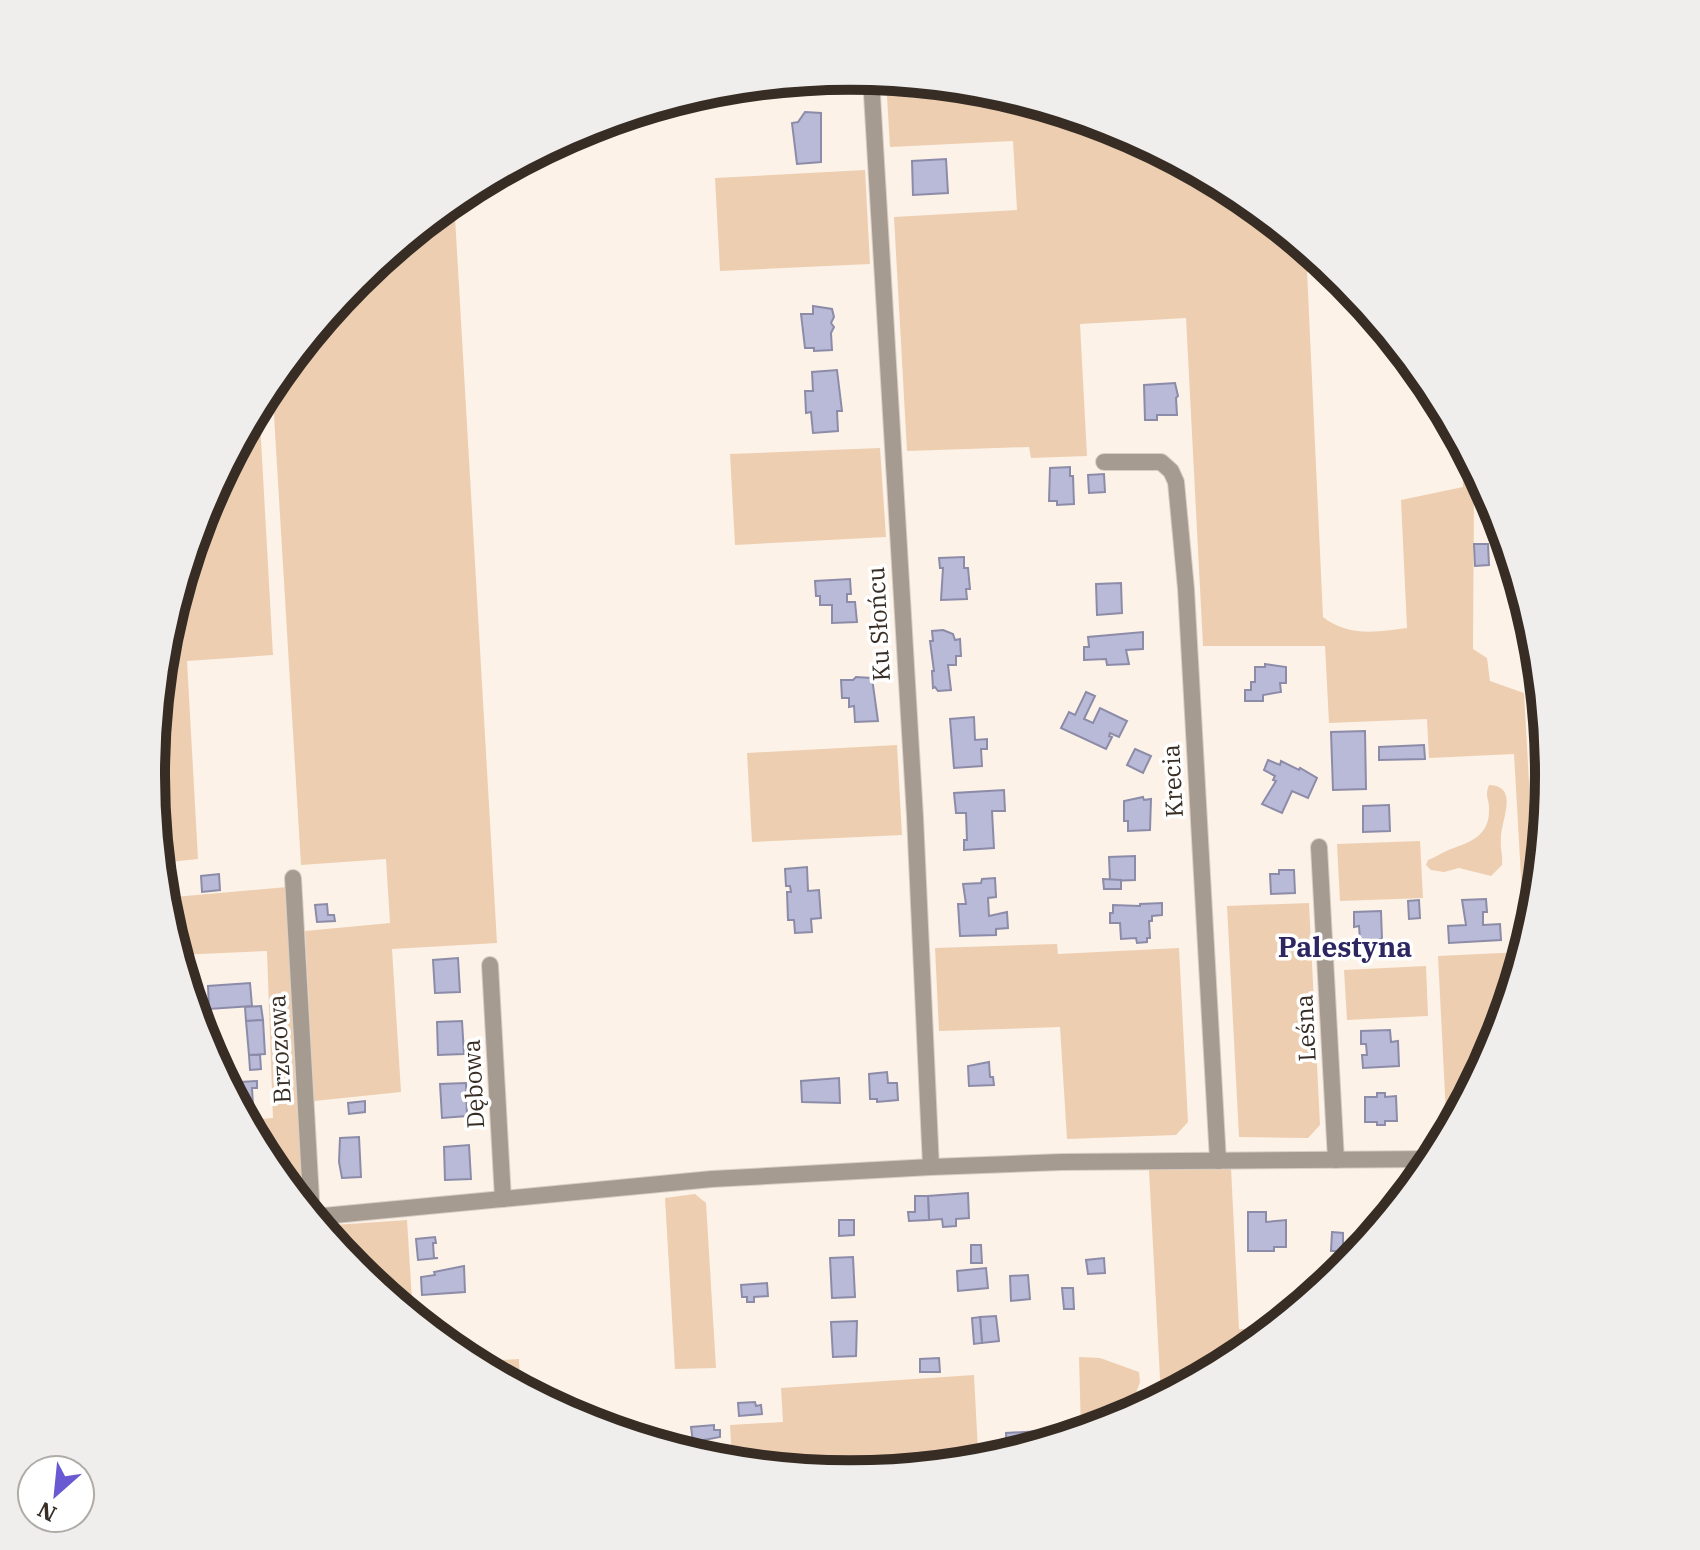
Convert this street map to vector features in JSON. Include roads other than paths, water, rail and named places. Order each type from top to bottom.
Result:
[{"type":"street","name":"Ku Słońcu","points":[[872,90],[915,817],[931,1167]]},
{"type":"street","name":"Krecia","points":[[1104,462],[1161,462],[1171,471],[1176,482],[1186,589],[1218,1161]]},
{"type":"street","name":"Leśna","points":[[1319,847],[1336,1160]]},
{"type":"street","name":"Brzozowa","points":[[293,878],[312,1198]]},
{"type":"street","name":"Dębowa","points":[[490,965],[503,1199]]},
{"type":"street","points":[[326,1216],[712,1179],[931,1167],[1062,1162],[1418,1159]]},
{"type":"district","name":"Palestyna","points":[[1345,946]]}]
